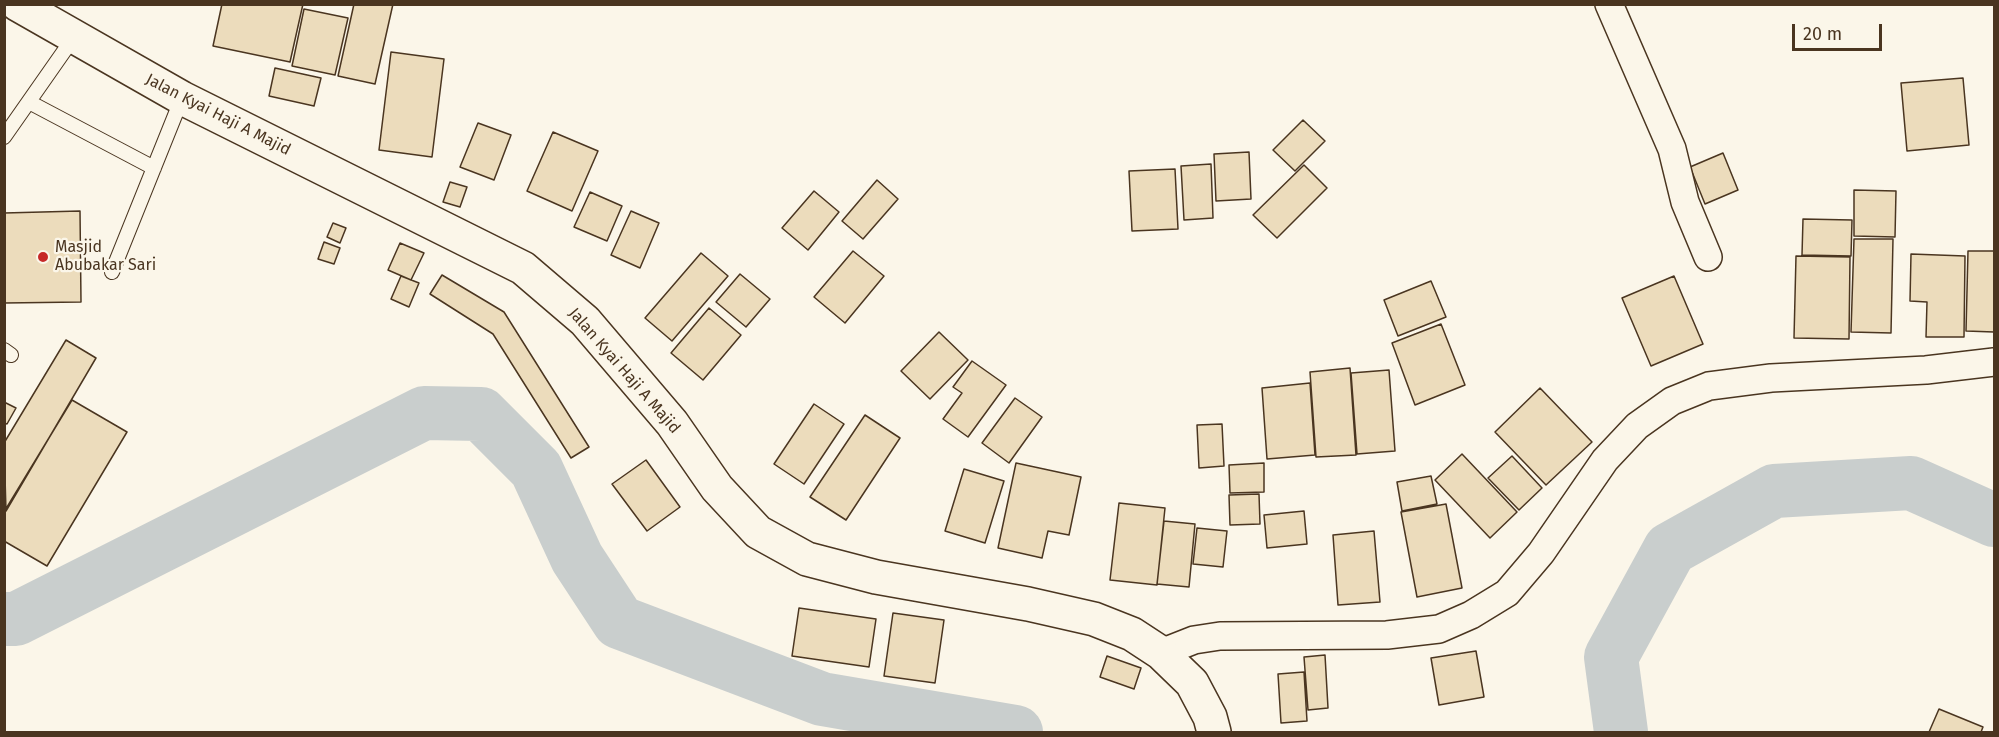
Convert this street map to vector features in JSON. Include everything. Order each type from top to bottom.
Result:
[{"type":"main road","name":"Jalan Kyai Haji A Majid","points":[[17,4],[182,98],[523,268],[585,321],[672,423],[717,488],[758,532],[807,559],[876,577],[1028,604],[1094,619],[1132,634],[1161,653],[1192,683],[1212,725]]},
{"type":"street","points":[[1609,4],[1671,148],[1685,202],[1708,257]]},
{"type":"street","points":[[1161,653],[1194,640],[1220,636],[1387,635],[1439,629],[1471,615],[1507,593],[1541,553],[1605,460],[1637,426],[1672,401],[1709,386],[1771,378],[1926,370],[1995,362]]},
{"type":"lane","points":[[4,137],[74,37]]},
{"type":"lane","points":[[112,272],[182,98]]},
{"type":"lane","points":[[29,102],[154,168]]},
{"type":"building","points":[[222,4],[303,4],[290,62],[213,46]]},
{"type":"building","points":[[354,4],[393,4],[375,84],[338,76]]},
{"type":"building","points":[[304,9],[348,18],[335,75],[292,66]]},
{"type":"building","points":[[391,52],[444,59],[432,157],[379,150]]},
{"type":"building","points":[[275,68],[321,78],[314,106],[269,96]]},
{"type":"building","points":[[1963,78],[1969,145],[1907,151],[1901,83]]},
{"type":"building","points":[[1303,120],[1325,141],[1295,171],[1273,150]]},
{"type":"building","points":[[478,123],[511,135],[494,180],[460,167]]},
{"type":"building","points":[[553,132],[598,151],[572,211],[527,191]]},
{"type":"building","points":[[1249,152],[1251,199],[1216,201],[1214,154]]},
{"type":"building","points":[[1723,153],[1738,190],[1705,204],[1690,167]]},
{"type":"building","points":[[1211,164],[1213,218],[1184,220],[1181,166]]},
{"type":"building","points":[[1304,165],[1327,188],[1277,238],[1253,215]]},
{"type":"building","points":[[1175,169],[1178,229],[1132,231],[1129,171]]},
{"type":"building","points":[[877,180],[898,199],[863,239],[842,221]]},
{"type":"building","points":[[450,182],[467,187],[460,207],[443,202]]},
{"type":"building","points":[[1854,190],[1896,191],[1895,237],[1854,236]]},
{"type":"building","points":[[814,191],[839,212],[808,250],[782,228]]},
{"type":"building","points":[[590,192],[622,206],[607,241],[574,227]]},
{"type":"building","name":"Masjid Abubakar Sari","points":[[80,211],[81,302],[4,303],[4,213]]},
{"type":"building","points":[[631,211],[659,223],[640,268],[611,255]]},
{"type":"building","points":[[1803,219],[1852,220],[1851,256],[1802,255]]},
{"type":"building","points":[[333,223],[346,228],[340,243],[327,237]]},
{"type":"building","points":[[1854,239],[1893,239],[1891,333],[1851,332]]},
{"type":"building","points":[[324,242],[340,248],[334,264],[318,259]]},
{"type":"building","points":[[400,243],[424,253],[411,280],[388,270]]},
{"type":"building","points":[[853,251],[884,276],[845,323],[814,297]]},
{"type":"building","points":[[1968,251],[1994,251],[1994,332],[1966,331]]},
{"type":"building","points":[[701,253],[728,276],[672,341],[645,318]]},
{"type":"building","points":[[1911,254],[1965,256],[1964,337],[1926,337],[1927,302],[1910,301]]},
{"type":"building","points":[[1796,256],[1850,257],[1849,339],[1794,338]]},
{"type":"building","points":[[740,274],[770,299],[746,327],[716,302]]},
{"type":"building","points":[[442,275],[504,312],[589,447],[571,458],[493,334],[430,294]]},
{"type":"building","points":[[401,276],[419,283],[409,307],[391,299]]},
{"type":"building","points":[[1674,276],[1703,344],[1651,366],[1622,298]]},
{"type":"building","points":[[1431,281],[1446,317],[1398,336],[1384,300]]},
{"type":"building","points":[[709,308],[741,335],[703,380],[671,353]]},
{"type":"building","points":[[1441,324],[1465,385],[1415,405],[1392,343]]},
{"type":"building","points":[[939,332],[968,360],[930,399],[901,371]]},
{"type":"building","points":[[66,340],[96,358],[6,511],[4,443]]},
{"type":"building","points":[[972,361],[1006,385],[968,437],[943,419],[962,393],[953,387]]},
{"type":"building","points":[[1350,368],[1356,455],[1316,457],[1310,372]]},
{"type":"building","points":[[1389,370],[1395,451],[1357,454],[1351,373]]},
{"type":"building","points":[[1310,383],[1315,455],[1267,459],[1262,388]]},
{"type":"building","points":[[1540,388],[1592,442],[1546,485],[1495,432]]},
{"type":"building","points":[[1015,398],[1042,417],[1009,463],[982,443]]},
{"type":"building","points":[[72,400],[127,432],[47,566],[4,541],[4,512]]},
{"type":"building","points":[[4,402],[16,408],[7,424],[4,423]]},
{"type":"building","points":[[814,404],[844,424],[804,484],[774,464]]},
{"type":"building","points":[[865,415],[900,438],[846,520],[810,497]]},
{"type":"building","points":[[1222,424],[1224,466],[1199,468],[1197,425]]},
{"type":"building","points":[[1462,454],[1517,512],[1490,538],[1435,480]]},
{"type":"building","points":[[1512,456],[1542,488],[1519,510],[1488,478]]},
{"type":"building","points":[[646,460],[680,507],[647,531],[612,484]]},
{"type":"building","points":[[1016,463],[1081,477],[1069,535],[1048,531],[1042,558],[998,548]]},
{"type":"building","points":[[1264,463],[1264,492],[1230,493],[1229,465]]},
{"type":"building","points":[[964,469],[1004,481],[985,543],[945,531]]},
{"type":"building","points":[[1431,476],[1437,504],[1402,511],[1397,482]]},
{"type":"building","points":[[1259,494],[1260,524],[1230,525],[1229,495]]},
{"type":"building","points":[[1119,503],[1165,508],[1157,585],[1110,580]]},
{"type":"building","points":[[1446,504],[1462,588],[1417,597],[1401,512]]},
{"type":"building","points":[[1304,511],[1307,544],[1267,548],[1264,515]]},
{"type":"building","points":[[1164,521],[1195,524],[1189,587],[1157,584]]},
{"type":"building","points":[[1197,528],[1227,531],[1223,567],[1193,564]]},
{"type":"building","points":[[1374,531],[1380,602],[1338,605],[1333,535]]},
{"type":"building","points":[[799,608],[876,619],[869,667],[792,656]]},
{"type":"building","points":[[893,613],[944,620],[935,683],[884,676]]},
{"type":"building","points":[[1476,651],[1484,697],[1439,705],[1431,658]]},
{"type":"building","points":[[1325,655],[1328,708],[1308,710],[1304,657]]},
{"type":"building","points":[[1107,656],[1141,668],[1134,689],[1100,677]]},
{"type":"building","points":[[1304,672],[1307,721],[1281,723],[1278,674]]},
{"type":"building","points":[[1939,709],[1983,727],[1981,732],[1929,732]]},
{"type":"waterway","points":[[4,619],[16,619],[424,413],[481,414],[536,469],[577,558],[619,622],[822,699],[1016,732]]},
{"type":"waterway","points":[[1621,732],[1611,657],[1670,549],[1774,491],[1911,483],[1994,520]]},
{"type":"place","name":"Masjid Abubakar Sari","points":[[43,257]]}]
